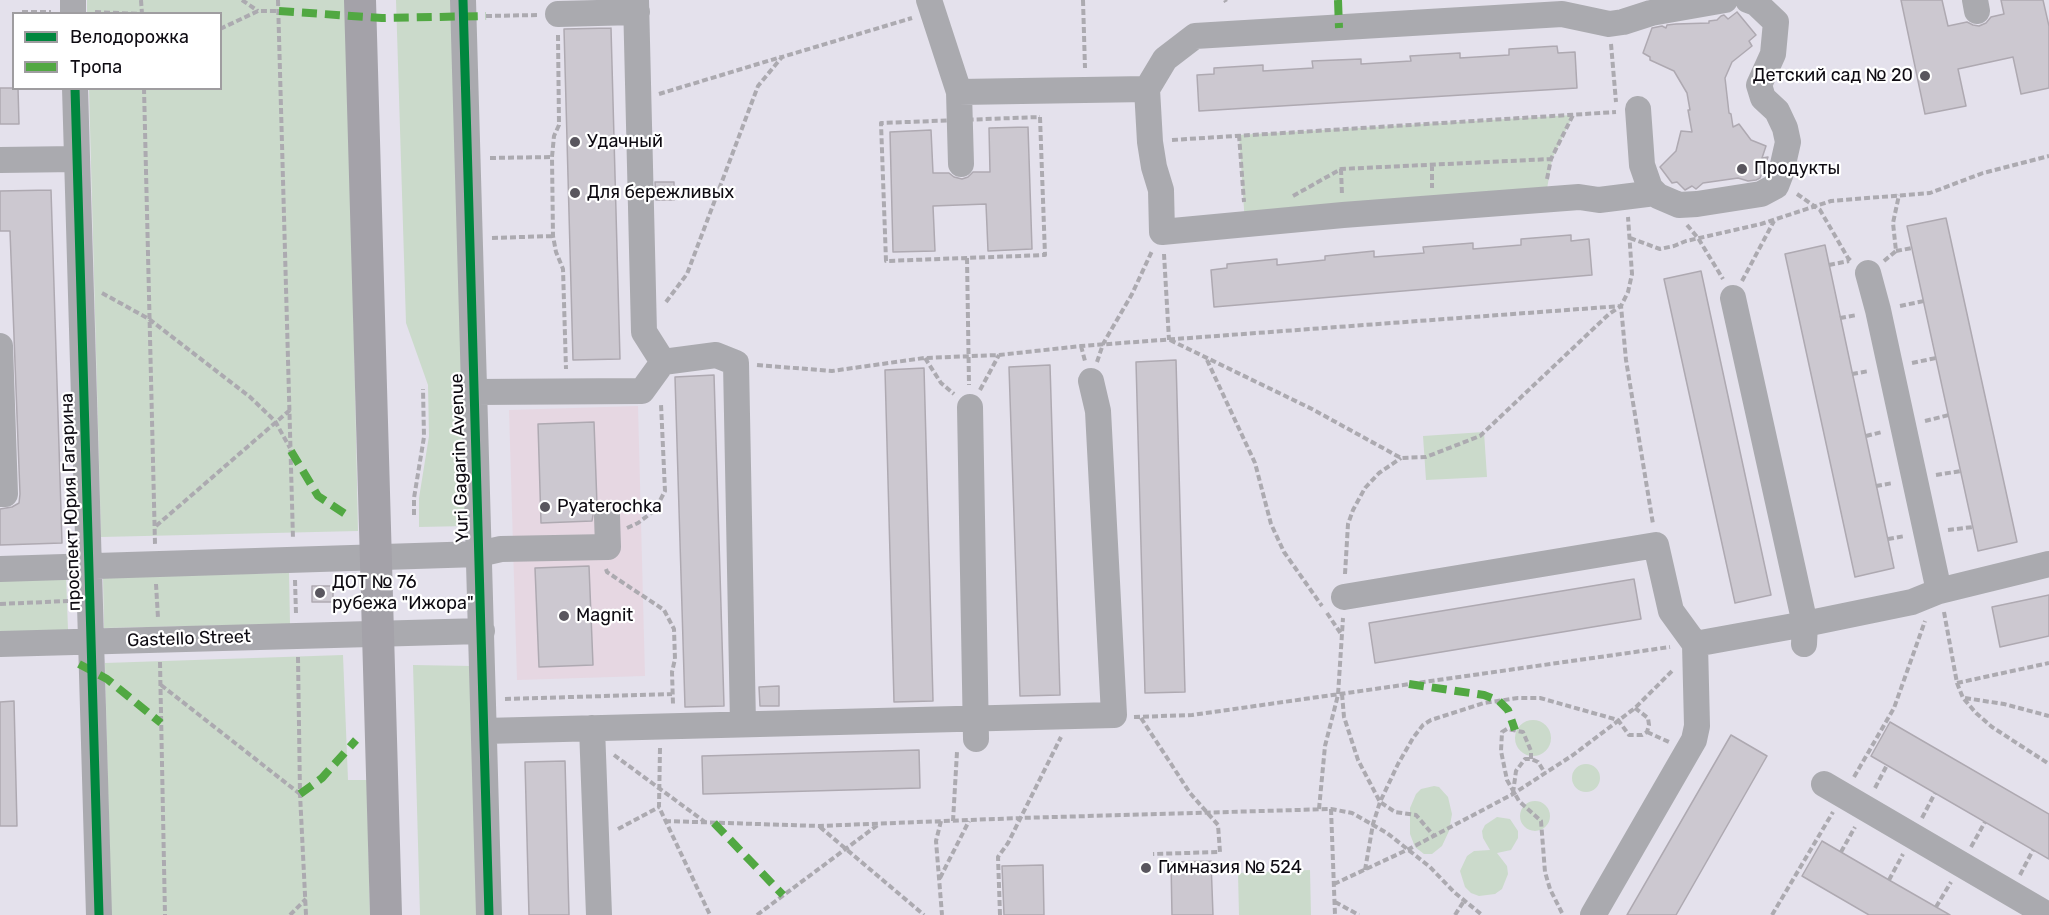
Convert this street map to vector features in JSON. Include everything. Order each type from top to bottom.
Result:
[{"type":"main road","points":[[360,0],[386,557]]},
{"type":"main road","points":[[381,0],[388,633],[386,915]]},
{"type":"main road","points":[[388,633],[406,915]]},
{"type":"street","name":"Yuri Gagarin Avenue","points":[[463,0],[489,915]]},
{"type":"street","points":[[1655,193],[1599,200],[1579,197],[1162,232],[1161,190],[1150,142],[1147,89],[1166,59],[1195,36],[1562,14],[1609,24],[1651,13],[1725,0]]},
{"type":"street","points":[[1627,110],[1650,188],[1672,203],[1688,205],[1761,194],[1776,186],[1788,142],[1785,128],[1777,111],[1763,98],[1759,85],[1773,54],[1776,22],[1756,3],[1748,0]]},
{"type":"street","points":[[931,4],[959,92],[962,164]]},
{"type":"street","points":[[569,10],[636,6],[644,332],[663,362]]},
{"type":"street","points":[[959,92],[1147,89]]},
{"type":"street","name":"проспект Юрия Гагарина","points":[[75,90],[99,915]]},
{"type":"street","points":[[0,160],[78,159]]},
{"type":"street","points":[[1860,267],[1878,310],[1939,591]]},
{"type":"street","points":[[1733,298],[1804,634]]},
{"type":"street","points":[[0,346],[4,494],[0,494]]},
{"type":"street","points":[[475,392],[642,391],[663,362],[716,355],[736,363],[743,724]]},
{"type":"street","points":[[484,731],[592,733],[667,726],[743,724],[976,729],[1071,716],[1114,715],[1098,411],[1090,381]]},
{"type":"street","points":[[970,407],[976,729]]},
{"type":"street","points":[[0,569],[479,555],[501,549],[607,533]]},
{"type":"street","points":[[1344,597],[1656,545],[1671,611],[1695,644],[1696,726],[1694,740],[1593,915]]},
{"type":"street","points":[[1695,644],[1804,634],[1912,602],[1939,591],[2049,564]]},
{"type":"street","points":[[388,633],[482,631]]},
{"type":"street","name":"Gastello Street","points":[[0,644],[388,633]]},
{"type":"street","points":[[592,733],[599,915]]},
{"type":"street","points":[[1834,790],[2048,915]]},
{"type":"path","points":[[242,0],[258,10],[279,12]]},
{"type":"path","points":[[278,0],[293,540]]},
{"type":"path","points":[[1083,0],[1084,90]]},
{"type":"path","points":[[639,100],[902,22],[931,4]]},
{"type":"path","points":[[222,28],[258,10]]},
{"type":"path","points":[[486,16],[569,10],[560,125],[554,136],[552,156],[553,236],[563,269],[567,391]]},
{"type":"path","points":[[644,332],[687,274],[758,86],[782,57]]},
{"type":"path","points":[[144,90],[155,544]]},
{"type":"path","points":[[1150,142],[1627,110]]},
{"type":"path","points":[[1545,201],[1548,168],[1573,115]]},
{"type":"path","points":[[1040,117],[1045,255],[967,258],[886,261],[881,123],[1040,117]]},
{"type":"path","points":[[1239,135],[1245,224]]},
{"type":"path","points":[[490,158],[552,156]]},
{"type":"path","points":[[1630,238],[1660,249],[1774,220],[1831,201],[1930,193],[1983,173],[2049,156]]},
{"type":"path","points":[[1284,202],[1341,169],[1551,159]]},
{"type":"path","points":[[1896,251],[1893,223],[1899,195]]},
{"type":"path","points":[[1169,340],[1312,409],[1401,458],[1426,457],[1480,436],[1621,306],[1628,292],[1632,274],[1626,197]]},
{"type":"path","points":[[1815,205],[1848,258],[1860,267]]},
{"type":"path","points":[[1733,298],[1774,220]]},
{"type":"path","points":[[1162,232],[1169,340]]},
{"type":"path","points":[[1103,344],[1132,294],[1162,232]]},
{"type":"path","points":[[492,238],[553,236]]},
{"type":"path","points":[[1698,238],[1733,298]]},
{"type":"path","points":[[1829,265],[1860,267],[1896,251],[1912,248]]},
{"type":"path","points":[[967,258],[970,407]]},
{"type":"path","points":[[81,282],[149,319],[250,397],[275,421],[291,451]]},
{"type":"path","points":[[736,363],[832,371],[924,358],[999,355],[1103,344],[1621,306]]},
{"type":"path","points":[[1621,306],[1626,360],[1656,545]]},
{"type":"path","points":[[970,407],[999,355]]},
{"type":"path","points":[[924,358],[941,383],[970,407]]},
{"type":"path","points":[[1207,359],[1255,464],[1271,524],[1284,552],[1341,634]]},
{"type":"path","points":[[663,362],[660,398],[665,491],[655,510],[638,523],[607,533],[607,572],[664,610],[674,629],[673,694],[667,726],[659,807],[710,915]]},
{"type":"path","points":[[414,515],[414,498],[424,437],[423,389]]},
{"type":"path","points":[[156,526],[290,410]]},
{"type":"path","points":[[1401,458],[1379,473],[1365,488],[1353,510],[1347,534],[1340,694],[1344,717],[1358,760],[1380,802],[1395,812],[1416,815],[1434,836]]},
{"type":"path","points":[[294,578],[296,618]]},
{"type":"path","points":[[156,583],[158,627]]},
{"type":"path","points":[[1939,591],[1957,683],[1963,698],[1992,727],[2049,764]]},
{"type":"path","points":[[1772,915],[1834,790],[1894,708],[1933,600],[1939,591]]},
{"type":"path","points":[[0,604],[69,601]]},
{"type":"path","points":[[1114,715],[1141,718],[1192,715],[1695,644]]},
{"type":"path","points":[[1334,884],[1409,849],[1513,794],[1574,755],[1635,708],[1686,657],[1695,644]]},
{"type":"path","points":[[297,652],[300,794],[306,915]]},
{"type":"path","points":[[160,656],[165,915]]},
{"type":"path","points":[[1957,683],[2049,663]]},
{"type":"path","points":[[161,685],[300,794]]},
{"type":"path","points":[[505,699],[673,694]]},
{"type":"path","points":[[1319,809],[1325,746],[1340,694]]},
{"type":"path","points":[[1365,870],[1373,824],[1380,802],[1398,764],[1423,725],[1446,714],[1484,704],[1518,698],[1540,698],[1618,720],[1629,735],[1642,735],[1647,732],[1648,718],[1635,708]]},
{"type":"path","points":[[1963,698],[2004,704],[2049,716]]},
{"type":"path","points":[[1000,915],[998,857],[1008,843],[1071,716]]},
{"type":"path","points":[[1141,718],[1190,793],[1218,825],[1220,852],[1154,854]]},
{"type":"path","points":[[953,821],[958,744],[976,729]]},
{"type":"path","points":[[1531,759],[1522,732],[1507,729],[1502,732],[1503,765],[1513,794],[1541,821],[1545,872],[1550,889],[1563,915]]},
{"type":"path","points":[[592,733],[705,822]]},
{"type":"path","points":[[1513,794],[1516,771],[1525,759],[1538,762],[1545,773]]},
{"type":"path","points":[[597,840],[659,807]]},
{"type":"path","points":[[1331,809],[1335,915]]},
{"type":"path","points":[[665,821],[819,826],[1331,809],[1353,813],[1409,849],[1482,915]]},
{"type":"path","points":[[940,879],[969,820]]},
{"type":"path","points":[[941,821],[936,841],[942,915]]},
{"type":"path","points":[[757,915],[880,824]]},
{"type":"path","points":[[819,826],[924,915]]},
{"type":"path","points":[[290,915],[306,899]]},
{"type":"path","points":[[1455,915],[1464,901]]},
{"type":"path","points":[[1335,902],[1359,915]]},
{"type":"shaded area","points":[[638,406],[645,676],[517,680],[509,410]]},
{"type":"green space","points":[[87,0],[347,0],[358,531],[101,537],[89,90],[222,90],[222,12],[87,12]]},
{"type":"green space","points":[[396,0],[452,0],[467,526],[419,527],[419,498],[429,436],[428,385],[406,323]]},
{"type":"green space","points":[[1573,115],[1552,159],[1545,201],[1245,224],[1239,135]]},
{"type":"green space","points":[[1484,432],[1487,477],[1426,480],[1423,436]]},
{"type":"green space","points":[[289,573],[290,624],[104,628],[103,577]]},
{"type":"green space","points":[[66,575],[68,630],[0,632],[0,577]]},
{"type":"green space","points":[[343,655],[348,780],[367,780],[370,915],[111,915],[105,663]]},
{"type":"green space","points":[[413,665],[472,666],[478,915],[420,915]]},
{"type":"green space","points":[[1533,720],[1545,726],[1551,738],[1545,750],[1533,756],[1521,750],[1515,738],[1521,726]]},
{"type":"green space","points":[[1586,764],[1596,768],[1600,778],[1596,788],[1586,792],[1576,788],[1572,778],[1576,768]]},
{"type":"green space","points":[[1439,787],[1448,797],[1452,814],[1449,831],[1442,846],[1432,854],[1424,854],[1415,847],[1410,834],[1410,808],[1416,794],[1421,789]]},
{"type":"green space","points":[[1535,801],[1546,805],[1550,816],[1546,827],[1535,831],[1524,827],[1520,816],[1524,805]]},
{"type":"green space","points":[[1497,817],[1510,819],[1518,831],[1518,838],[1511,850],[1497,853],[1507,866],[1508,874],[1502,889],[1495,894],[1479,896],[1471,893],[1465,887],[1460,871],[1467,856],[1474,851],[1490,850],[1482,831],[1485,825]]},
{"type":"green space","points":[[1310,870],[1311,915],[1239,915],[1238,873]]},
{"type":"building","points":[[1901,0],[1942,0],[1948,26],[1967,22],[1979,26],[1991,17],[2004,14],[2001,0],[2043,0],[2049,26],[2049,88],[2021,94],[2013,57],[1958,69],[1966,106],[1925,114]]},
{"type":"building","points":[[1737,12],[1756,35],[1749,41],[1752,46],[1732,62],[1725,78],[1729,113],[1733,127],[1739,124],[1751,140],[1766,146],[1762,158],[1768,157],[1760,178],[1756,180],[1748,181],[1738,178],[1703,183],[1696,189],[1692,186],[1685,190],[1677,182],[1672,183],[1660,167],[1676,151],[1681,131],[1692,132],[1687,93],[1674,71],[1650,60],[1650,57],[1643,53],[1652,28],[1662,26],[1666,28],[1667,25],[1676,24],[1709,23],[1724,15],[1728,19]]},
{"type":"building","points":[[611,28],[620,359],[573,360],[564,29]]},
{"type":"building","points":[[1557,46],[1558,53],[1575,52],[1577,88],[1199,111],[1197,75],[1214,74],[1214,68],[1263,65],[1263,71],[1313,68],[1312,61],[1361,59],[1361,64],[1411,61],[1410,56],[1460,53],[1460,58],[1509,55],[1509,49]]},
{"type":"building","points":[[0,88],[18,90],[19,124],[0,124]]},
{"type":"building","points":[[1028,127],[1032,249],[988,251],[986,204],[933,206],[935,251],[893,252],[890,132],[931,130],[933,173],[949,173],[962,179],[973,172],[990,172],[989,128]]},
{"type":"building","points":[[655,182],[674,182],[674,200],[656,200]]},
{"type":"building","points":[[51,190],[62,543],[0,545],[0,509],[19,503],[20,494],[10,231],[0,231],[0,191]]},
{"type":"building","points":[[1946,218],[2017,542],[1978,551],[1907,226]]},
{"type":"building","points":[[1571,235],[1571,241],[1589,239],[1592,275],[1214,307],[1211,270],[1227,268],[1227,264],[1277,259],[1277,265],[1325,260],[1325,256],[1374,251],[1374,257],[1424,253],[1423,247],[1473,243],[1473,249],[1521,245],[1521,239]]},
{"type":"building","points":[[1825,245],[1894,568],[1855,577],[1785,254]]},
{"type":"building","points":[[1701,271],[1771,595],[1735,603],[1664,279]]},
{"type":"building","points":[[1176,360],[1185,692],[1145,693],[1136,362]]},
{"type":"building","points":[[1050,365],[1060,695],[1020,696],[1009,367]]},
{"type":"building","points":[[924,368],[933,701],[894,702],[885,370]]},
{"type":"building","points":[[714,375],[724,706],[685,707],[675,377]]},
{"type":"building","points":[[594,422],[597,505],[592,521],[541,523],[538,424]]},
{"type":"building","name":"Magnit","points":[[589,566],[593,665],[539,667],[535,568]]},
{"type":"building","points":[[1634,579],[1641,619],[1375,663],[1369,623]]},
{"type":"building","points":[[312,586],[333,586],[333,602],[312,602]]},
{"type":"building","points":[[2049,595],[2049,636],[2000,647],[1992,607]]},
{"type":"building","points":[[779,686],[779,706],[760,706],[759,687]]},
{"type":"building","points":[[14,701],[17,826],[0,826],[0,702]]},
{"type":"building","points":[[1890,722],[2049,814],[2049,859],[1871,756]]},
{"type":"building","points":[[1731,735],[1767,756],[1676,915],[1627,915]]},
{"type":"building","points":[[919,750],[920,788],[703,794],[702,756]]},
{"type":"building","points":[[565,761],[569,915],[529,915],[525,762]]},
{"type":"building","points":[[1822,841],[1950,915],[1869,915],[1802,876]]},
{"type":"building","points":[[1211,861],[1213,915],[1172,915],[1171,862]]},
{"type":"building","points":[[1043,865],[1044,915],[1004,915],[1002,866]]},
{"type":"marked path","points":[[1338,0],[1339,28]]},
{"type":"marked path","points":[[279,11],[382,18],[486,16]]},
{"type":"marked path","points":[[291,451],[318,496],[350,517]]},
{"type":"marked path","points":[[79,664],[107,679],[161,723]]},
{"type":"marked path","points":[[1409,684],[1484,695],[1499,701],[1508,710],[1515,730]]},
{"type":"marked path","points":[[300,794],[322,778],[356,740]]},
{"type":"marked path","points":[[714,823],[783,895]]},
{"type":"cycle path","points":[[463,0],[489,915]]},
{"type":"cycle path","points":[[75,90],[99,915]]},
{"type":"place","name":"Детский сад № 20","points":[[1925,76]]},
{"type":"place","name":"Удачный","points":[[575,142]]},
{"type":"place","name":"Продукты","points":[[1742,169]]},
{"type":"place","name":"Для бережливых","points":[[575,193]]},
{"type":"place","name":"Pyaterochka","points":[[545,507]]},
{"type":"place","name":"ДОТ № 76 рубежа \"Ижора\"","points":[[320,593]]},
{"type":"place","name":"Magnit","points":[[564,616]]},
{"type":"place","name":"Гимназия № 524","points":[[1146,868]]}]
